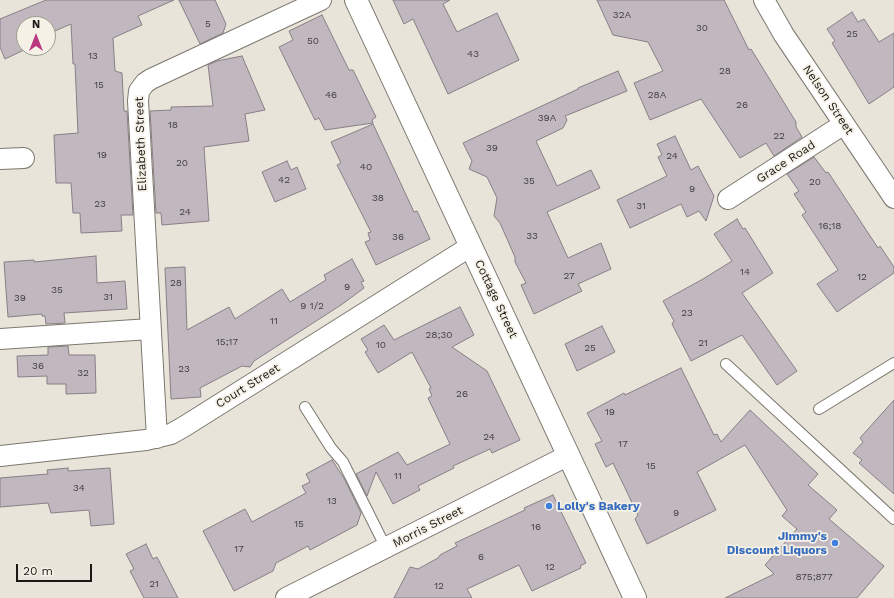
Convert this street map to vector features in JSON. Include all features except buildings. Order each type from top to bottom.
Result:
[{"type":"street","name":"Elizabeth Street","points":[[157,438],[138,101],[141,88],[151,79],[321,0]]},
{"type":"street","name":"Cottage Street","points":[[356,0],[635,598]]},
{"type":"street","name":"Nelson Street","points":[[764,0],[780,28],[894,198]]},
{"type":"street","name":"Grace Road","points":[[728,199],[844,124]]},
{"type":"street","points":[[0,159],[24,158]]},
{"type":"street","name":"Court Street","points":[[0,456],[157,438],[185,426],[471,246]]},
{"type":"street","points":[[0,339],[150,329]]},
{"type":"street","name":"Morris Street","points":[[286,598],[569,455]]},
{"type":"lane","points":[[819,409],[894,363]]},
{"type":"lane","points":[[726,364],[894,519]]},
{"type":"lane","points":[[305,407],[330,448],[343,462],[386,548]]},
{"type":"place","name":"Lolly's Bakery","points":[[549,506]]},
{"type":"place","name":"Jimmy's Discount Liquors","points":[[835,543]]}]
